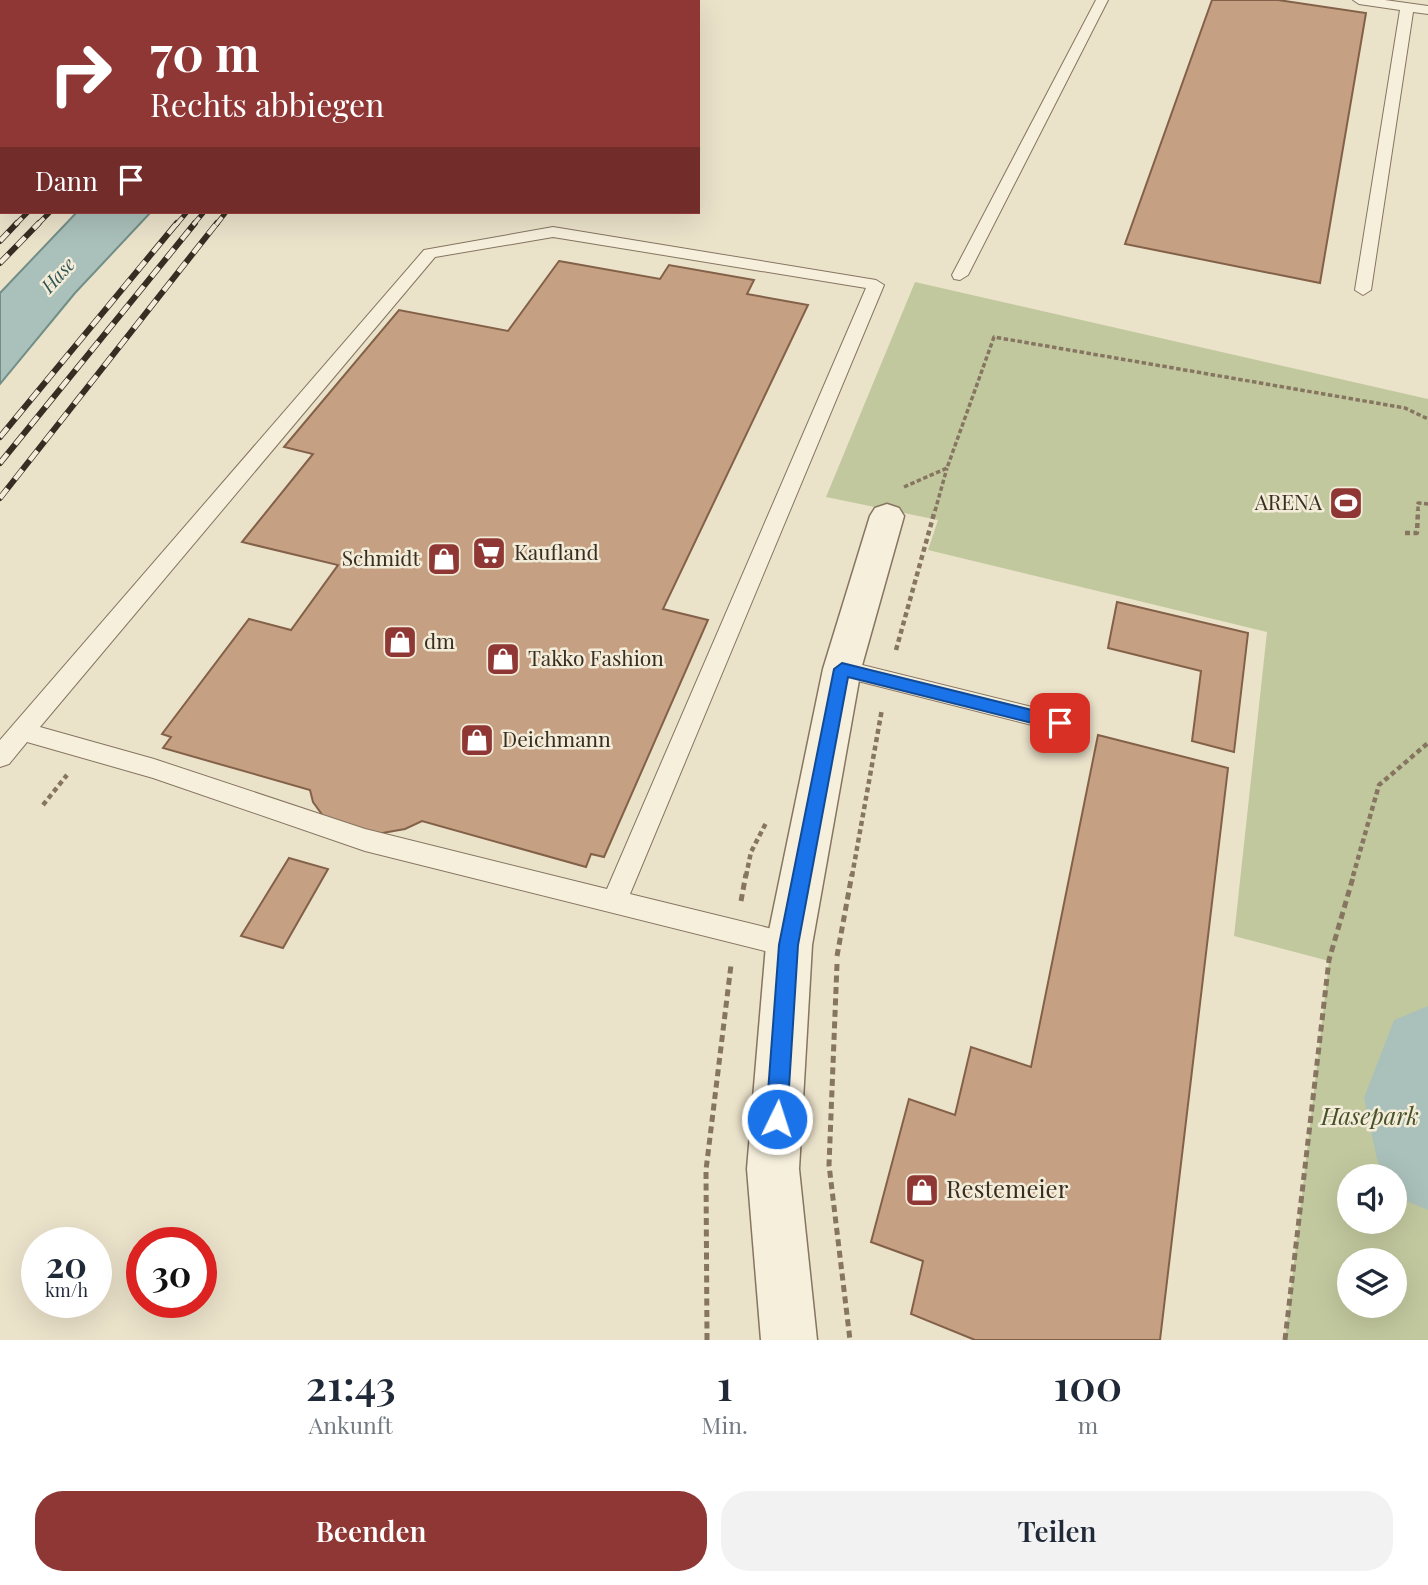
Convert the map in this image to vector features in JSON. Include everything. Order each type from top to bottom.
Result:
[{"type":"street","points":[[789,1340],[773,1168],[789,945],[842,669],[887,516]]},
{"type":"lane","points":[[960,275],[1102,0]]},
{"type":"lane","points":[[1359,0],[1428,10]]},
{"type":"lane","points":[[1363,290],[1407,7]]},
{"type":"lane","points":[[0,757],[430,253],[553,232],[876,285],[614,902]]},
{"type":"lane","points":[[842,669],[1060,723]]},
{"type":"lane","points":[[22,731],[154,769],[365,840],[789,945]]},
{"type":"path","points":[[850,1340],[829,1165],[837,953],[887,681],[947,468],[994,337],[1405,408],[1428,419]]},
{"type":"path","points":[[887,516],[897,490],[947,468]]},
{"type":"path","points":[[1405,533],[1417,533],[1418,503],[1428,503]]},
{"type":"path","points":[[1285,1340],[1329,960],[1379,785],[1428,743]]},
{"type":"path","points":[[707,1340],[706,1170],[735,932],[751,852]]},
{"type":"green space","name":"Hasepark","points":[[915,282],[1428,399],[1428,1340],[1285,1340],[1329,961],[1234,936],[1267,632],[928,550],[938,520],[826,497]]},
{"type":"water","points":[[75,214],[149,214],[75,293],[0,384],[0,293]]},
{"type":"building","points":[[1212,0],[1278,0],[1366,13],[1320,283],[1125,244]]},
{"type":"building","name":"Kaufland","points":[[559,261],[660,279],[669,265],[754,280],[747,294],[808,305],[663,609],[708,620],[604,857],[591,854],[586,867],[422,821],[405,829],[377,834],[326,820],[313,802],[310,790],[163,748],[171,737],[162,734],[249,619],[291,630],[338,565],[242,542],[313,454],[284,447],[399,310],[508,331]]},
{"type":"building","points":[[1117,602],[1248,633],[1234,752],[1192,741],[1201,671],[1108,648]]},
{"type":"building","points":[[1098,735],[1228,768],[1160,1340],[975,1340],[911,1314],[923,1261],[871,1242],[909,1099],[955,1115],[971,1047],[1031,1067]]},
{"type":"building","points":[[289,858],[328,869],[283,948],[241,936]]},
{"type":"waterway","name":"Hase","points":[[1428,1052],[1414,1098],[1428,1159]]},
{"type":"railway","points":[[17,223],[26,214]]},
{"type":"railway","points":[[39,223],[48,214]]},
{"type":"railway","points":[[176,225],[185,214]]},
{"type":"railway","points":[[193,225],[202,214]]},
{"type":"railway","points":[[216,225],[224,214]]},
{"type":"railway","points":[[0,241],[17,223]]},
{"type":"railway","points":[[0,263],[39,223]]},
{"type":"railway","points":[[0,437],[177,223]]},
{"type":"railway","points":[[0,463],[195,223]]},
{"type":"railway","points":[[0,498],[217,223]]},
{"type":"place","name":"ARENA","points":[[1346,503]]},
{"type":"place","name":"Kaufland","points":[[489,553]]},
{"type":"place","name":"Schmidt","points":[[444,559]]},
{"type":"place","name":"dm","points":[[400,642]]},
{"type":"place","name":"Takko Fashion","points":[[503,659]]},
{"type":"place","name":"Deichmann","points":[[477,740]]},
{"type":"place","name":"Restemeier","points":[[922,1190]]},
{"type":"route","points":[[777,1119],[789,945],[842,669],[1060,723]]}]
